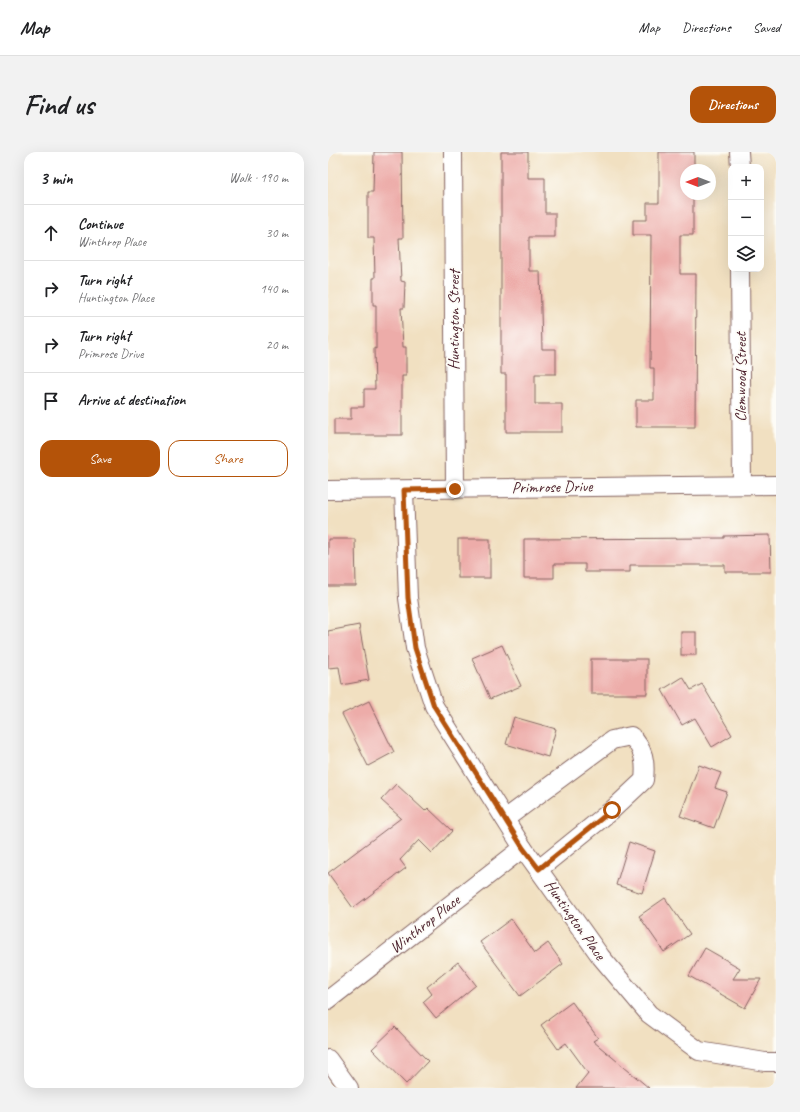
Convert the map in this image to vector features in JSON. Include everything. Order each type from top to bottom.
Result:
[{"type":"street","name":"Huntington Street","points":[[452,152],[455,489]]},
{"type":"street","points":[[740,152],[740,164]]},
{"type":"street","name":"Clemwood Street","points":[[740,272],[742,485]]},
{"type":"street","name":"Primrose Drive","points":[[328,490],[776,485]]},
{"type":"street","name":"Huntington Place","points":[[404,490],[408,598],[415,648],[434,706],[523,848],[601,957],[649,1014],[699,1051],[765,1062],[776,1062]]},
{"type":"street","points":[[505,820],[594,751],[612,740],[631,736],[640,745],[646,766],[644,780],[617,805],[539,869]]},
{"type":"street","name":"Winthrop Place","points":[[328,1000],[523,848]]},
{"type":"street","points":[[328,1059],[349,1088]]},
{"type":"building","points":[[374,152],[402,152],[403,238],[399,238],[401,281],[405,282],[404,308],[401,308],[403,347],[406,347],[406,376],[402,376],[402,435],[334,435],[334,419],[351,419],[351,407],[364,407],[364,389],[375,389],[374,348],[376,349],[376,305],[373,305],[373,278],[375,278],[374,238],[368,238],[368,192],[373,192]]},
{"type":"building","points":[[501,152],[528,152],[528,178],[545,178],[545,213],[555,213],[555,237],[529,237],[529,271],[540,271],[542,349],[556,349],[556,374],[535,374],[535,404],[562,404],[562,432],[506,432],[506,374],[501,374]]},
{"type":"building","points":[[659,152],[694,152],[694,164],[680,164],[680,200],[693,200],[693,235],[680,235],[680,274],[696,274],[695,427],[636,427],[636,400],[654,400],[654,368],[650,368],[651,235],[633,235],[633,220],[647,220],[647,203],[659,203]]},
{"type":"building","points":[[770,535],[771,572],[725,572],[725,565],[630,565],[630,572],[585,572],[585,564],[554,564],[554,578],[524,578],[524,539],[724,538],[724,536]]},
{"type":"building","points":[[328,539],[355,539],[356,586],[328,586]]},
{"type":"building","points":[[458,539],[490,539],[490,578],[458,578]]},
{"type":"building","points":[[359,625],[369,680],[342,685],[339,667],[328,668],[328,631]]},
{"type":"building","points":[[681,632],[696,632],[696,655],[681,655]]},
{"type":"building","points":[[502,645],[521,686],[490,699],[472,658]]},
{"type":"building","points":[[591,659],[647,659],[647,694],[591,694]]},
{"type":"building","points":[[683,677],[691,690],[702,684],[732,735],[712,747],[695,718],[682,725],[662,690]]},
{"type":"building","points":[[369,701],[394,752],[368,766],[342,714]]},
{"type":"building","points":[[514,717],[556,729],[548,757],[506,744]]},
{"type":"building","points":[[699,765],[721,773],[715,788],[727,792],[714,828],[680,816]]},
{"type":"building","points":[[396,784],[425,811],[428,808],[452,831],[432,853],[419,840],[400,860],[406,868],[353,908],[328,873],[401,818],[381,800]]},
{"type":"building","points":[[629,842],[655,851],[642,893],[616,885]]},
{"type":"building","points":[[665,898],[690,934],[664,952],[639,916]]},
{"type":"building","points":[[511,919],[535,953],[548,943],[563,964],[520,996],[480,942]]},
{"type":"building","points":[[705,948],[740,968],[733,979],[761,979],[745,1008],[689,976]]},
{"type":"building","points":[[458,962],[476,985],[436,1018],[423,1002],[432,994],[427,987]]},
{"type":"building","points":[[572,1002],[598,1038],[593,1041],[649,1088],[576,1088],[588,1073],[566,1043],[558,1049],[541,1025]]},
{"type":"building","points":[[395,1027],[428,1061],[406,1084],[372,1049]]},
{"type":"route","points":[[455,489],[404,490],[408,598],[415,648],[434,706],[523,848],[539,869],[612,810]]}]
